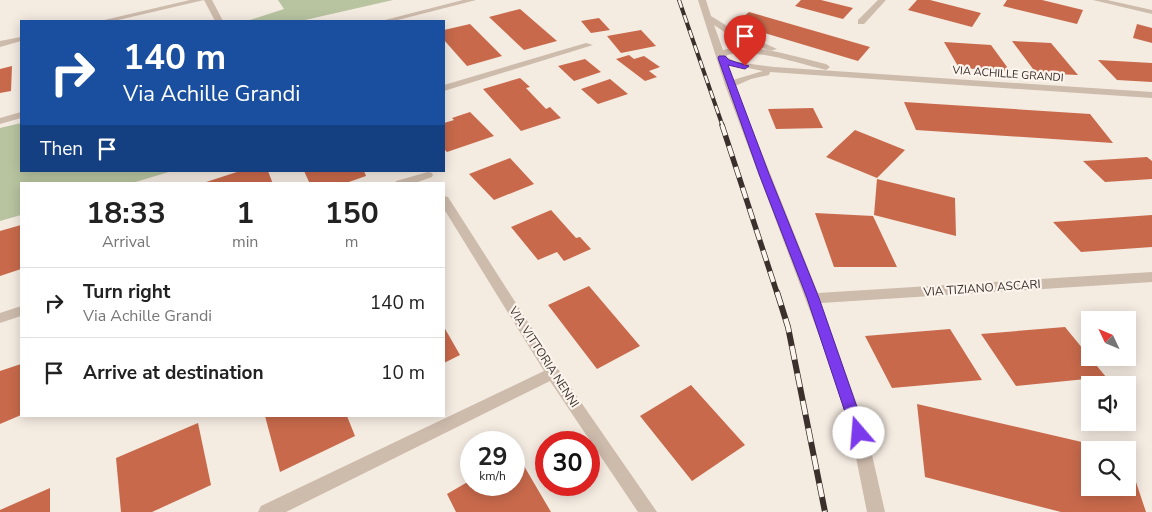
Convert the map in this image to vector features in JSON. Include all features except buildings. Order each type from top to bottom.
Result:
[{"type":"street","points":[[109,20],[201,0]]},
{"type":"street","points":[[208,0],[218,20]]},
{"type":"street","points":[[389,20],[472,0]]},
{"type":"street","points":[[702,0],[730,85],[813,298],[859,433],[876,512]]},
{"type":"street","points":[[861,22],[882,0]]},
{"type":"street","points":[[1097,0],[1152,12]]},
{"type":"street","name":"VIA ACHILLE GRANDI","points":[[709,18],[721,27],[738,35],[820,65]]},
{"type":"street","points":[[0,44],[20,39]]},
{"type":"street","points":[[445,88],[589,45]]},
{"type":"street","name":"VIA ACHILLE GRANDI","points":[[862,76],[744,49],[723,53],[722,58],[734,64],[792,71],[862,76],[1152,95]]},
{"type":"street","name":"VIA ACHILLE GRANDI","points":[[730,85],[748,77],[792,71]]},
{"type":"street","points":[[0,121],[20,115]]},
{"type":"street","points":[[408,182],[429,177]]},
{"type":"street","name":"VIA VITTORIA NENNI","points":[[445,202],[553,373],[648,512]]},
{"type":"street","name":"VIA TIZIANO ASCARI","points":[[813,298],[1152,277]]},
{"type":"street","points":[[0,318],[20,310]]},
{"type":"street","points":[[267,512],[553,373]]},
{"type":"green space","points":[[278,0],[393,0],[305,20],[250,20],[284,9]]},
{"type":"green space","points":[[20,123],[20,172],[169,172],[136,182],[20,182],[20,215],[0,221],[0,128]]},
{"type":"railway","points":[[679,0],[723,127]]},
{"type":"railway","points":[[722,125],[777,293]]},
{"type":"railway","points":[[777,292],[788,327],[825,512]]},
{"type":"route","points":[[745,66],[726,62],[722,58],[730,85],[813,298],[859,433]]}]
